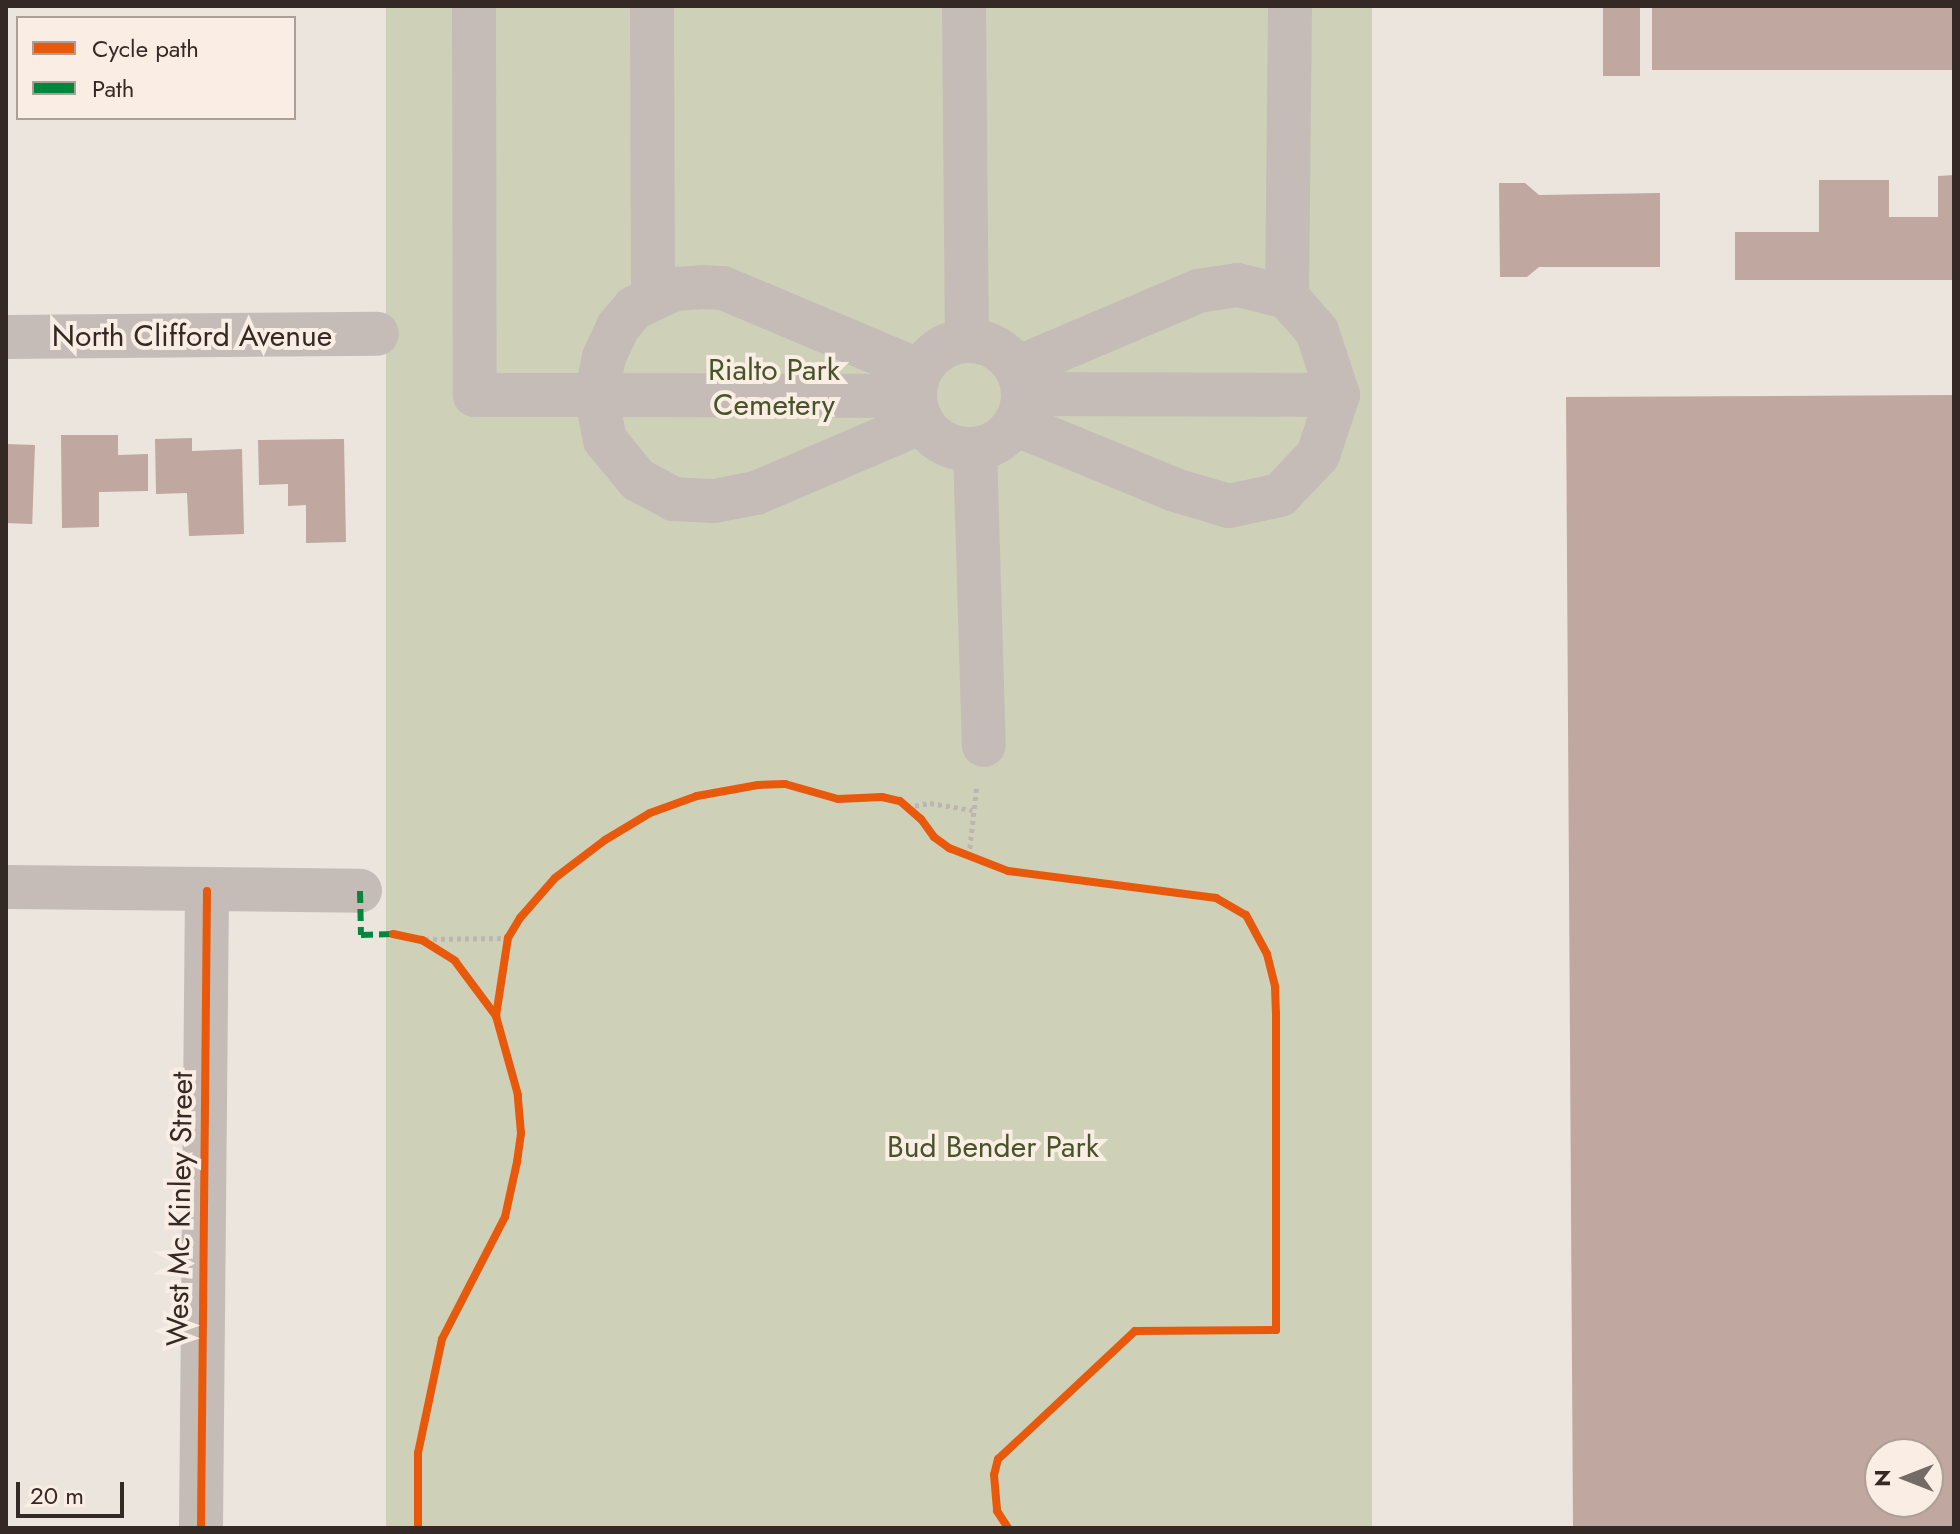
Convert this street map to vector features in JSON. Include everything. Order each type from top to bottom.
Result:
[{"type":"street","points":[[474,6],[475,395],[919,397]]},
{"type":"street","points":[[652,6],[653,298]]},
{"type":"street","points":[[964,6],[967,340]]},
{"type":"street","points":[[1287,297],[1290,6]]},
{"type":"street","points":[[596,395],[604,357],[618,327],[634,308],[675,289],[723,288],[919,397],[944,444],[975,449],[991,445],[1019,395],[1198,291],[1238,285],[1287,297],[1317,331],[1338,395],[1318,455],[1280,495],[1229,506],[1175,490],[1019,395],[996,347],[967,340],[939,349],[919,397],[756,493],[714,501],[673,499],[638,480],[605,440],[596,395]]},
{"type":"street","name":"North Clifford Avenue","points":[[6,337],[377,334]]},
{"type":"street","points":[[1019,395],[1338,395]]},
{"type":"street","points":[[975,449],[981,763]]},
{"type":"street","points":[[6,887],[360,891]]},
{"type":"street","name":"West Mc Kinley Street","points":[[201,1528],[207,891]]},
{"type":"path","points":[[969,856],[972,810],[981,763]]},
{"type":"path","points":[[496,1016],[508,938],[520,918],[555,878],[605,840],[650,813],[697,796],[758,785],[785,784],[838,799],[882,797],[907,807],[934,837],[969,856],[1008,871],[1216,898],[1246,915],[1267,954],[1275,987],[1276,1330],[1135,1331],[998,1459],[994,1475],[997,1511],[1008,1528]]},
{"type":"path","points":[[907,807],[930,803],[972,810]]},
{"type":"path","points":[[393,934],[422,940],[508,938]]},
{"type":"path","points":[[418,1528],[418,1453],[442,1339],[505,1217],[521,1133],[518,1095],[496,1016],[455,961],[422,940]]},
{"type":"green space","points":[[386,6],[1372,6],[1372,1528],[386,1528]]},
{"type":"building","points":[[1603,6],[1640,6],[1640,76],[1603,76]]},
{"type":"building","points":[[1652,6],[1954,6],[1954,70],[1652,70]]},
{"type":"building","points":[[1954,175],[1954,280],[1735,280],[1735,232],[1819,232],[1819,180],[1889,180],[1889,217],[1938,217],[1938,176]]},
{"type":"building","points":[[1499,183],[1525,183],[1539,195],[1660,193],[1660,267],[1539,267],[1527,277],[1500,277]]},
{"type":"building","points":[[1954,395],[1954,1528],[1573,1528],[1566,397]]},
{"type":"building","points":[[61,435],[118,435],[118,455],[148,454],[148,491],[99,492],[99,527],[62,528]]},
{"type":"building","points":[[192,438],[192,451],[242,449],[244,534],[189,536],[187,493],[156,494],[155,439]]},
{"type":"building","points":[[344,439],[346,542],[306,543],[306,505],[288,506],[288,484],[259,485],[258,440]]},
{"type":"building","points":[[6,444],[35,445],[32,524],[6,523]]},
{"type":"marked path","points":[[360,891],[361,935],[393,934]]},
{"type":"cycle path","points":[[418,1528],[418,1453],[442,1339],[505,1217],[517,1162],[521,1133],[518,1095],[496,1016],[508,938],[520,918],[555,878],[605,840],[650,813],[697,796],[758,785],[785,784],[838,799],[882,797],[900,801],[921,819],[934,837],[949,848],[1008,871],[1216,898],[1246,915],[1267,954],[1275,987],[1276,1013],[1276,1330],[1135,1331],[998,1459],[994,1475],[997,1511],[1008,1528]]},
{"type":"cycle path","points":[[201,1528],[207,891]]},
{"type":"cycle path","points":[[393,934],[422,940],[455,961],[496,1016]]},
{"type":"park label","name":"Rialto Park Cemetery","points":[[774,387]]},
{"type":"park label","name":"Bud Bender Park","points":[[993,1147]]}]
